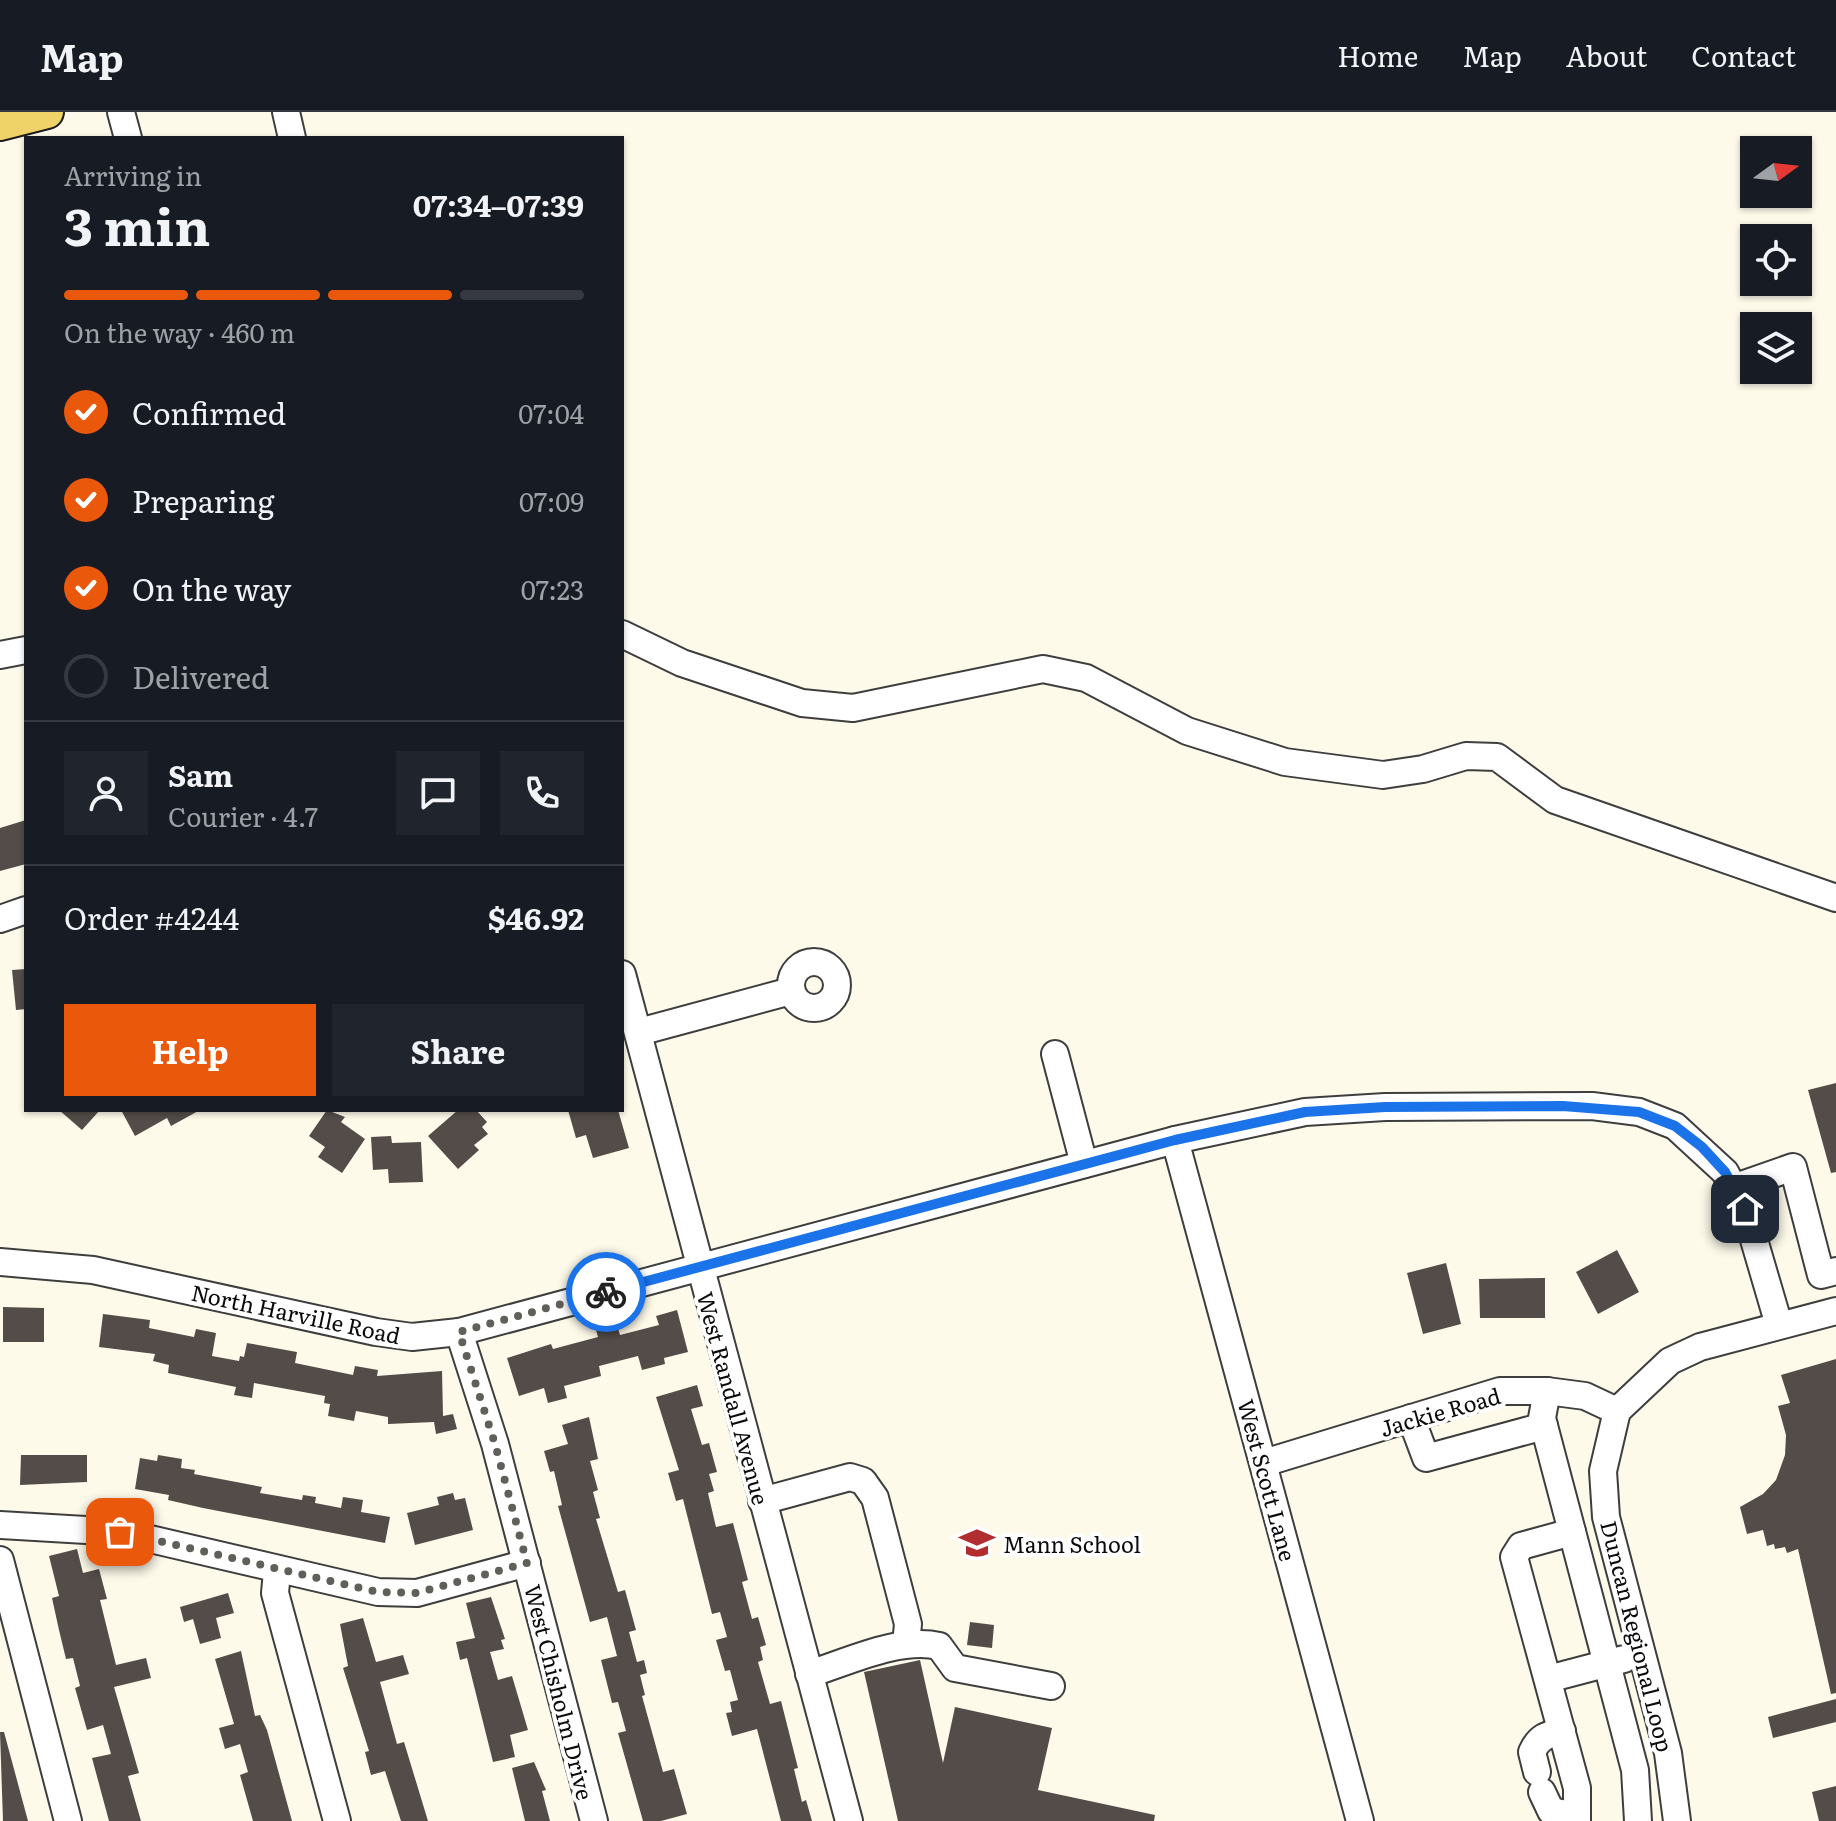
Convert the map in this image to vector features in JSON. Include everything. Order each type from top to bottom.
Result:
[{"type":"main road","points":[[0,124],[47,112]]},
{"type":"street","points":[[121,112],[127,136]]},
{"type":"street","points":[[286,112],[292,136]]},
{"type":"street","points":[[624,635],[682,663],[802,703],[853,708],[1043,669],[1086,678],[1187,731],[1285,762],[1383,775],[1423,769],[1466,756],[1497,757],[1555,800],[1836,898]]},
{"type":"street","points":[[0,655],[24,650]]},
{"type":"street","points":[[0,919],[24,911]]},
{"type":"street","name":"West Randall Avenue","points":[[624,981],[849,1821]]},
{"type":"street","points":[[639,1032],[791,991]]},
{"type":"street","points":[[1055,1054],[1084,1164]]},
{"type":"street","name":"North Harville Road","points":[[0,1262],[93,1270],[376,1332],[412,1337],[459,1332],[1175,1140],[1305,1112],[1385,1107],[1592,1106],[1639,1112],[1675,1126],[1702,1147],[1725,1172],[1745,1209],[1779,1325]]},
{"type":"street","name":"West Scott Lane","points":[[1175,1140],[1360,1821]]},
{"type":"street","points":[[1733,1188],[1793,1167],[1821,1275],[1836,1271]]},
{"type":"street","points":[[1617,1411],[1670,1361],[1700,1347],[1836,1311]]},
{"type":"street","name":"West Chisholm Drive","points":[[459,1332],[495,1444],[594,1821]]},
{"type":"street","name":"Jackie Road","points":[[1264,1463],[1500,1391],[1547,1391],[1585,1396],[1617,1411]]},
{"type":"street","points":[[1547,1391],[1542,1408],[1544,1426],[1635,1770],[1638,1821]]},
{"type":"street","name":"Duncan Regional Loop","points":[[1617,1411],[1603,1471],[1609,1528],[1668,1753],[1677,1821]]},
{"type":"street","points":[[1411,1418],[1426,1458],[1544,1426]]},
{"type":"street","points":[[762,1501],[850,1477],[863,1481],[875,1498],[908,1624],[906,1644]]},
{"type":"street","points":[[0,1525],[120,1532],[277,1571],[378,1592],[417,1593],[527,1563]]},
{"type":"street","points":[[1562,1731],[1540,1737],[1532,1752],[1551,1811],[1577,1818],[1577,1788],[1515,1551],[1609,1528]]},
{"type":"street","points":[[0,1560],[68,1821]]},
{"type":"street","points":[[277,1571],[275,1593],[337,1821]]},
{"type":"street","points":[[809,1674],[906,1644],[939,1646],[955,1668],[1051,1686]]},
{"type":"street","points":[[1548,1679],[1643,1654]]},
{"type":"building","points":[[24,821],[24,865],[0,871],[0,828]]},
{"type":"building","points":[[24,969],[24,1009],[16,1010],[12,970]]},
{"type":"building","points":[[1836,1083],[1836,1172],[1831,1173],[1808,1090]]},
{"type":"building","points":[[61,1112],[98,1112],[82,1130]]},
{"type":"building","points":[[122,1112],[196,1112],[171,1126],[167,1118],[135,1136]]},
{"type":"building","points":[[326,1112],[332,1112],[345,1117],[341,1122],[365,1139],[342,1173],[318,1157],[325,1147],[309,1136]]},
{"type":"building","points":[[456,1112],[478,1112],[487,1122],[482,1127],[488,1134],[474,1145],[479,1150],[458,1169],[428,1136]]},
{"type":"building","points":[[569,1112],[619,1112],[629,1148],[593,1158],[586,1135],[576,1138]]},
{"type":"building","points":[[391,1136],[392,1143],[421,1142],[423,1182],[389,1183],[388,1169],[373,1170],[371,1137]]},
{"type":"building","points":[[1617,1250],[1639,1292],[1598,1314],[1576,1272]]},
{"type":"building","points":[[1446,1263],[1461,1324],[1423,1334],[1407,1273]]},
{"type":"building","points":[[1545,1278],[1545,1318],[1480,1318],[1479,1279]]},
{"type":"building","points":[[3,1307],[44,1308],[44,1342],[3,1342]]},
{"type":"building","points":[[677,1310],[688,1352],[664,1358],[665,1364],[642,1370],[638,1356],[599,1366],[601,1376],[564,1386],[567,1398],[548,1403],[544,1388],[519,1396],[507,1358],[551,1344],[553,1349],[598,1337],[596,1330],[617,1325],[620,1335],[659,1325],[656,1316]]},
{"type":"building","points":[[103,1314],[150,1320],[149,1328],[194,1337],[196,1329],[216,1333],[212,1356],[239,1361],[240,1356],[244,1357],[247,1343],[297,1352],[295,1363],[353,1375],[355,1366],[378,1370],[377,1376],[442,1371],[443,1416],[453,1414],[457,1429],[436,1434],[434,1422],[388,1424],[388,1417],[356,1411],[354,1421],[328,1416],[330,1404],[324,1403],[325,1396],[254,1383],[252,1398],[234,1395],[236,1387],[168,1373],[169,1365],[153,1361],[155,1354],[99,1347]]},
{"type":"building","points":[[1836,1359],[1836,1693],[1831,1694],[1798,1549],[1787,1553],[1785,1547],[1775,1549],[1774,1544],[1767,1546],[1763,1530],[1747,1534],[1740,1507],[1763,1494],[1776,1480],[1785,1455],[1786,1435],[1778,1406],[1790,1403],[1781,1375]]},
{"type":"building","points":[[697,1385],[703,1406],[691,1409],[702,1445],[709,1443],[717,1472],[709,1474],[714,1491],[708,1493],[716,1527],[733,1523],[748,1580],[742,1582],[752,1619],[758,1617],[766,1645],[760,1647],[763,1660],[758,1662],[770,1704],[781,1701],[798,1768],[794,1769],[802,1802],[806,1800],[812,1821],[781,1821],[757,1729],[732,1736],[726,1713],[732,1712],[730,1702],[738,1700],[730,1670],[725,1671],[716,1640],[727,1637],[720,1612],[712,1614],[683,1499],[676,1501],[668,1473],[679,1470],[656,1397]]},
{"type":"building","points":[[589,1417],[598,1459],[590,1461],[598,1490],[593,1492],[600,1518],[596,1519],[618,1592],[625,1590],[636,1630],[629,1632],[637,1662],[644,1660],[647,1673],[640,1675],[645,1695],[642,1696],[663,1772],[674,1769],[687,1814],[661,1821],[643,1821],[618,1733],[626,1731],[618,1702],[612,1703],[601,1660],[617,1656],[607,1617],[590,1622],[558,1506],[562,1505],[554,1471],[550,1472],[544,1451],[568,1444],[562,1425]]},
{"type":"building","points":[[21,1455],[87,1455],[87,1482],[20,1485]]},
{"type":"building","points":[[158,1455],[182,1459],[181,1468],[195,1470],[194,1474],[262,1487],[260,1493],[302,1500],[303,1495],[316,1497],[315,1503],[341,1508],[343,1497],[363,1500],[361,1512],[390,1517],[385,1543],[203,1508],[168,1500],[169,1495],[135,1489],[140,1458],[157,1461]]},
{"type":"building","points":[[453,1493],[455,1500],[465,1498],[473,1530],[415,1545],[407,1513],[439,1505],[437,1497]]},
{"type":"building","points":[[77,1549],[83,1573],[99,1569],[107,1599],[100,1600],[116,1665],[146,1658],[151,1678],[114,1687],[139,1773],[128,1776],[141,1821],[109,1821],[92,1758],[111,1754],[103,1725],[87,1730],[75,1688],[80,1686],[73,1658],[66,1659],[59,1630],[52,1598],[59,1596],[49,1556]]},
{"type":"building","points":[[228,1593],[234,1613],[216,1618],[221,1638],[200,1644],[193,1619],[184,1622],[180,1607]]},
{"type":"building","points":[[491,1597],[505,1639],[501,1640],[504,1649],[490,1652],[498,1680],[512,1676],[528,1730],[510,1735],[515,1757],[493,1762],[467,1658],[460,1660],[456,1642],[475,1638],[466,1603]]},
{"type":"building","points":[[363,1618],[376,1662],[403,1655],[409,1674],[380,1682],[397,1744],[404,1742],[428,1821],[401,1821],[385,1771],[371,1775],[365,1752],[369,1751],[343,1668],[348,1666],[340,1624]]},
{"type":"building","points":[[970,1622],[994,1625],[992,1648],[967,1645]]},
{"type":"building","points":[[241,1651],[255,1716],[260,1715],[267,1730],[292,1821],[253,1821],[240,1775],[248,1772],[240,1744],[225,1749],[219,1728],[234,1724],[215,1659]]},
{"type":"building","points":[[920,1660],[943,1763],[955,1707],[1052,1728],[1038,1790],[1155,1815],[1154,1821],[898,1821],[864,1672]]},
{"type":"building","points":[[1836,1699],[1836,1722],[1773,1738],[1768,1717]]},
{"type":"building","points":[[0,1732],[4,1732],[28,1821],[3,1821]]},
{"type":"building","points":[[534,1762],[546,1790],[542,1791],[550,1821],[525,1821],[512,1768]]},
{"type":"building","points":[[1836,1786],[1836,1821],[1819,1821],[1812,1792]]},
{"type":"way so far","points":[[120,1532],[277,1571],[378,1592],[417,1593],[527,1563],[495,1444],[459,1332],[606,1292]]},
{"type":"place","name":"Mann School","points":[[977,1543]]},
{"type":"route","points":[[606,1292],[1175,1140],[1305,1112],[1385,1107],[1563,1106],[1639,1112],[1675,1126],[1702,1147],[1725,1172],[1745,1209]]}]
